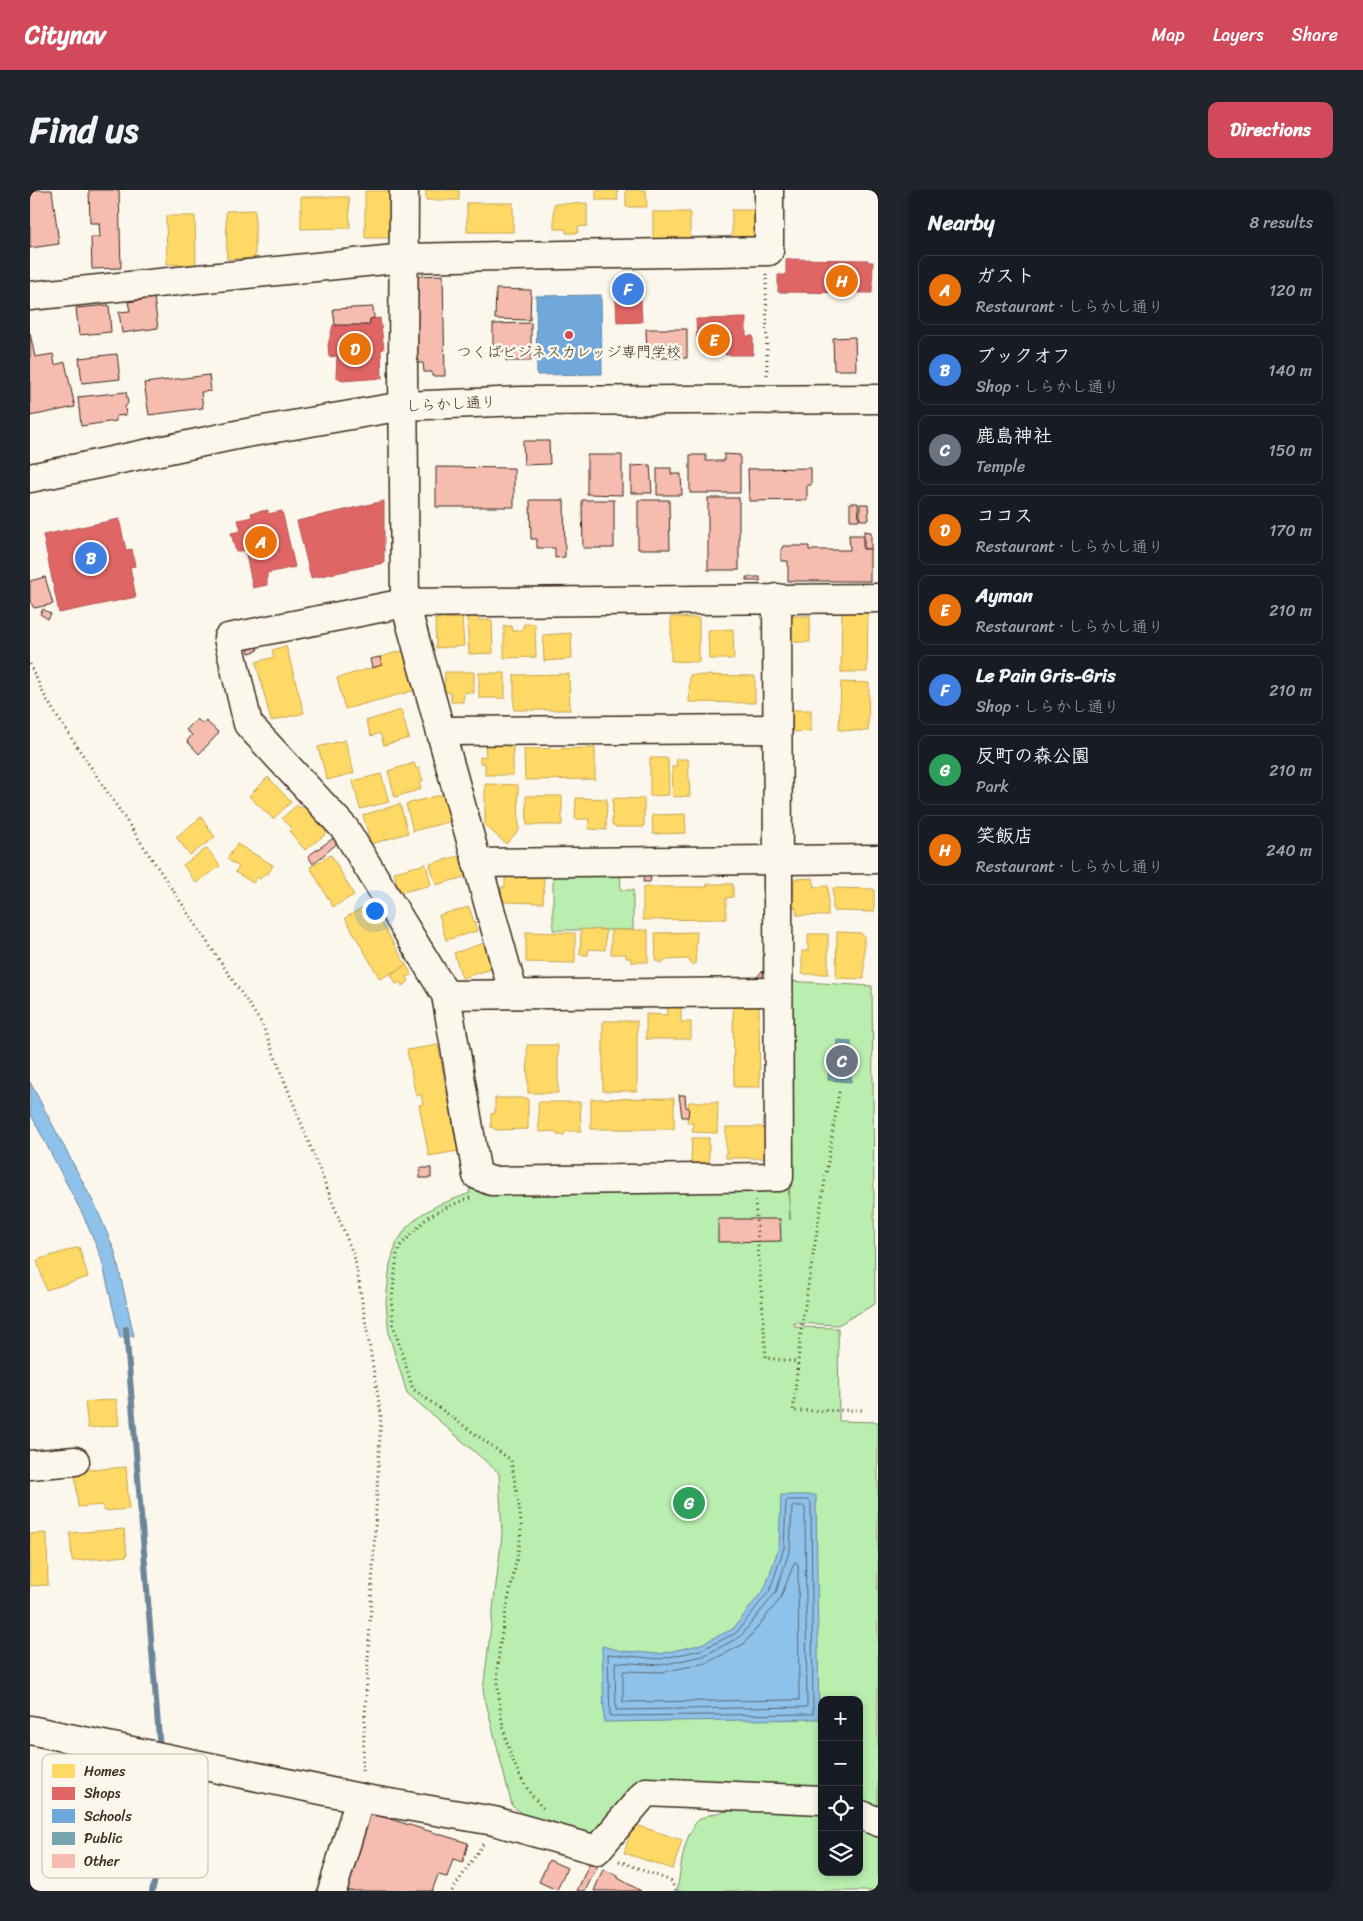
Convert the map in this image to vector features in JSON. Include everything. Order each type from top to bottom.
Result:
[{"type":"street","points":[[404,190],[403,406],[405,603],[513,992]]},
{"type":"street","points":[[30,296],[405,258],[769,251],[770,190]]},
{"type":"street","name":"しらかし通り","points":[[30,478],[232,436],[403,406],[520,401],[878,399]]},
{"type":"street","points":[[777,598],[779,1177],[491,1181],[477,1175],[446,994],[346,829],[248,724],[228,638],[405,603],[777,598],[878,598]]},
{"type":"street","points":[[441,731],[777,729]]},
{"type":"street","points":[[477,863],[878,859]]},
{"type":"street","points":[[446,994],[513,992],[778,992]]},
{"type":"street","points":[[30,1465],[75,1461]]},
{"type":"street","points":[[30,1730],[145,1754]]},
{"type":"street","points":[[208,1767],[360,1798],[494,1821],[597,1850],[646,1792],[818,1800]]},
{"type":"street","points":[[332,1891],[360,1798]]},
{"type":"street","points":[[863,1816],[878,1822]]},
{"type":"path","points":[[766,251],[768,399]]},
{"type":"path","points":[[30,664],[43,693],[58,718],[262,1024],[355,1259],[381,1415],[360,1798]]},
{"type":"path","points":[[839,1092],[798,1362],[793,1411],[865,1410]]},
{"type":"path","points":[[477,1175],[477,1196],[449,1206],[428,1217],[401,1245],[397,1254],[392,1299],[393,1324],[412,1390],[511,1460],[521,1530],[499,1653],[500,1702],[510,1757],[522,1783],[545,1811]]},
{"type":"path","points":[[754,1177],[766,1358],[798,1362]]},
{"type":"path","points":[[452,1891],[480,1852],[494,1821]]},
{"type":"path","points":[[597,1850],[670,1881],[676,1891]]},
{"type":"green space","points":[[553,873],[620,873],[621,890],[633,890],[633,930],[553,930]]},
{"type":"green space","points":[[787,981],[872,986],[875,1304],[838,1325],[794,1323],[795,1327],[838,1328],[839,1421],[878,1422],[878,1805],[863,1800],[863,1696],[818,1696],[818,1788],[638,1787],[589,1835],[527,1816],[512,1806],[483,1691],[502,1535],[499,1473],[407,1393],[389,1335],[386,1302],[390,1264],[397,1242],[407,1227],[422,1214],[438,1205],[470,1193],[469,1189],[788,1187],[790,1220]]},
{"type":"green space","points":[[763,1808],[804,1808],[818,1810],[818,1876],[863,1876],[863,1818],[878,1820],[878,1891],[677,1891],[687,1839],[695,1824],[702,1818],[714,1814]]},
{"type":"water","points":[[30,1082],[97,1209],[115,1252],[134,1336],[120,1338],[101,1257],[83,1215],[30,1113]]},
{"type":"water","points":[[781,1495],[816,1495],[818,1719],[604,1722],[602,1646],[622,1651],[659,1654],[699,1645],[733,1629],[765,1588],[779,1547]]},
{"type":"building: Homes","points":[[426,190],[459,190],[459,200],[426,200]]},
{"type":"building: Homes","points":[[596,190],[617,190],[618,200],[596,200]]},
{"type":"building: Homes","points":[[626,190],[646,190],[647,207],[626,207]]},
{"type":"building: Homes","points":[[365,191],[392,191],[393,238],[365,238]]},
{"type":"building: Homes","points":[[301,197],[349,197],[350,228],[301,229]]},
{"type":"building: Homes","points":[[467,203],[513,203],[513,232],[467,232]]},
{"type":"building: Homes","points":[[587,203],[587,226],[578,227],[578,233],[566,233],[566,229],[554,229],[554,204]]},
{"type":"building: Homes","points":[[255,210],[255,258],[227,259],[226,211]]},
{"type":"building: Homes","points":[[732,210],[755,210],[755,239],[732,239]]},
{"type":"building: Homes","points":[[653,212],[690,212],[690,242],[653,242]]},
{"type":"building: Homes","points":[[166,216],[195,216],[196,265],[167,264]]},
{"type":"building: Homes","points":[[842,608],[868,609],[867,672],[841,672]]},
{"type":"building: Homes","points":[[788,616],[810,616],[810,642],[788,642]]},
{"type":"building: Homes","points":[[467,617],[478,617],[478,620],[492,620],[493,653],[469,654]]},
{"type":"building: Homes","points":[[671,617],[699,618],[699,662],[671,661]]},
{"type":"building: Homes","points":[[462,618],[464,646],[436,648],[435,619]]},
{"type":"building: Homes","points":[[524,624],[535,624],[536,657],[504,658],[504,626],[512,626],[513,631],[522,630]]},
{"type":"building: Homes","points":[[733,629],[734,659],[709,659],[708,630]]},
{"type":"building: Homes","points":[[571,633],[572,659],[544,661],[543,635]]},
{"type":"building: Homes","points":[[286,646],[304,713],[271,721],[256,662],[274,657],[272,650]]},
{"type":"building: Homes","points":[[405,650],[416,690],[345,709],[337,678],[382,665],[380,657]]},
{"type":"building: Homes","points":[[445,672],[474,672],[474,693],[464,692],[463,702],[451,702],[451,693],[444,692]]},
{"type":"building: Homes","points":[[479,673],[505,673],[505,698],[479,698]]},
{"type":"building: Homes","points":[[569,674],[570,710],[514,710],[514,675]]},
{"type":"building: Homes","points":[[690,675],[755,676],[755,703],[689,702]]},
{"type":"building: Homes","points":[[841,682],[869,683],[868,731],[839,730]]},
{"type":"building: Homes","points":[[401,710],[409,738],[384,745],[380,733],[371,736],[366,721]]},
{"type":"building: Homes","points":[[788,710],[811,710],[811,731],[788,732]]},
{"type":"building: Homes","points":[[345,740],[354,773],[327,780],[318,747]]},
{"type":"building: Homes","points":[[485,745],[513,745],[513,775],[485,775],[485,763],[480,763],[480,757],[486,756]]},
{"type":"building: Homes","points":[[595,748],[595,779],[525,780],[524,749]]},
{"type":"building: Homes","points":[[650,758],[668,758],[669,795],[650,796]]},
{"type":"building: Homes","points":[[676,759],[688,759],[690,796],[673,797],[672,766],[677,766]]},
{"type":"building: Homes","points":[[414,763],[416,769],[419,768],[423,781],[419,782],[421,789],[395,797],[388,771]]},
{"type":"building: Homes","points":[[381,774],[389,802],[360,809],[353,781]]},
{"type":"building: Homes","points":[[268,777],[291,802],[273,819],[249,796]]},
{"type":"building: Homes","points":[[485,784],[518,785],[519,830],[506,844],[485,825]]},
{"type":"building: Homes","points":[[444,794],[452,821],[413,831],[406,804]]},
{"type":"building: Homes","points":[[526,796],[562,796],[562,825],[527,825]]},
{"type":"building: Homes","points":[[576,798],[607,799],[606,830],[588,829],[589,819],[575,819]]},
{"type":"building: Homes","points":[[613,798],[644,799],[644,827],[616,827],[612,824]]},
{"type":"building: Homes","points":[[400,804],[408,833],[371,844],[363,815]]},
{"type":"building: Homes","points":[[297,805],[300,808],[304,806],[327,833],[305,850],[289,831],[292,829],[282,818]]},
{"type":"building: Homes","points":[[685,814],[686,833],[653,834],[652,815]]},
{"type":"building: Homes","points":[[201,817],[215,837],[190,855],[176,837]]},
{"type":"building: Homes","points":[[237,844],[273,865],[268,874],[265,873],[260,879],[257,877],[253,883],[235,872],[239,867],[227,859]]},
{"type":"building: Homes","points":[[207,848],[220,866],[196,883],[183,865]]},
{"type":"building: Homes","points":[[331,855],[354,895],[333,907],[310,867]]},
{"type":"building: Homes","points":[[462,855],[468,876],[436,885],[430,864]]},
{"type":"building: Homes","points":[[426,864],[431,885],[399,893],[394,872]]},
{"type":"building: Homes","points":[[544,875],[543,903],[506,902],[501,899],[501,887],[505,887],[505,877]]},
{"type":"building: Homes","points":[[813,878],[815,887],[828,886],[828,916],[797,915],[796,908],[793,907],[794,879]]},
{"type":"building: Homes","points":[[707,884],[733,884],[733,897],[726,898],[726,919],[643,920],[643,887],[707,887]]},
{"type":"building: Homes","points":[[833,888],[874,889],[874,912],[833,911]]},
{"type":"building: Homes","points":[[370,903],[406,965],[380,979],[345,918]]},
{"type":"building: Homes","points":[[469,907],[477,931],[446,940],[439,915]]},
{"type":"building: Homes","points":[[581,929],[606,930],[605,950],[589,949],[588,955],[580,955]]},
{"type":"building: Homes","points":[[611,930],[648,930],[648,962],[631,962],[631,958],[626,958],[626,954],[611,954]]},
{"type":"building: Homes","points":[[526,932],[575,933],[575,963],[526,962]]},
{"type":"building: Homes","points":[[697,932],[695,964],[691,964],[689,959],[664,960],[662,963],[656,961],[655,933]]},
{"type":"building: Homes","points":[[837,932],[861,933],[864,936],[864,979],[836,978]]},
{"type":"building: Homes","points":[[808,934],[828,934],[828,974],[802,974],[802,951],[808,951]]},
{"type":"building: Homes","points":[[484,943],[492,969],[462,978],[454,953]]},
{"type":"building: Homes","points":[[406,965],[412,975],[407,977],[409,981],[402,986],[400,982],[396,984],[391,974]]},
{"type":"building: Homes","points":[[733,1006],[759,1006],[760,1087],[734,1087]]},
{"type":"building: Homes","points":[[667,1007],[681,1007],[681,1022],[691,1022],[691,1039],[646,1039],[646,1014],[667,1015]]},
{"type":"building: Homes","points":[[603,1021],[637,1021],[637,1091],[603,1091]]},
{"type":"building: Homes","points":[[438,1045],[458,1151],[429,1156],[419,1105],[423,1104],[421,1094],[416,1096],[407,1050]]},
{"type":"building: Homes","points":[[527,1045],[558,1045],[558,1093],[528,1093]]},
{"type":"building: Homes","points":[[495,1098],[528,1098],[528,1129],[497,1130],[491,1127],[491,1114],[495,1113]]},
{"type":"building: Homes","points":[[674,1098],[674,1129],[591,1129],[591,1099]]},
{"type":"building: Homes","points":[[538,1102],[580,1102],[581,1131],[566,1131],[564,1135],[557,1135],[555,1131],[539,1132]]},
{"type":"building: Homes","points":[[689,1102],[718,1102],[717,1133],[692,1132],[693,1123],[687,1123]]},
{"type":"building: Homes","points":[[726,1127],[766,1127],[766,1158],[726,1158]]},
{"type":"building: Homes","points":[[692,1138],[709,1138],[709,1163],[691,1163]]},
{"type":"building: Homes","points":[[79,1247],[88,1277],[46,1290],[37,1260]]},
{"type":"building: Homes","points":[[116,1399],[119,1425],[88,1428],[85,1402]]},
{"type":"building: Homes","points":[[126,1467],[129,1509],[103,1511],[103,1505],[78,1507],[75,1471]]},
{"type":"building: Homes","points":[[124,1529],[127,1556],[72,1561],[70,1533]]},
{"type":"building: Homes","points":[[47,1533],[48,1585],[30,1586],[30,1534]]},
{"type":"building: Homes","points":[[633,1824],[682,1840],[673,1869],[624,1853]]},
{"type":"building: Shops","points":[[786,259],[868,260],[868,262],[873,262],[872,293],[778,292],[778,275],[786,275]]},
{"type":"building: Shops","points":[[640,279],[642,322],[617,323],[615,280]]},
{"type":"building: Shops","points":[[380,318],[384,349],[381,350],[382,378],[342,381],[336,376],[337,356],[329,357],[328,345],[333,325],[369,325],[370,319]]},
{"type":"building: Shops","points":[[746,318],[746,336],[753,336],[753,355],[725,355],[725,349],[702,349],[702,339],[697,339],[696,319]]},
{"type":"building: Shops","points":[[384,501],[384,563],[311,578],[297,521]]},
{"type":"building: Shops","points":[[268,510],[268,514],[282,511],[295,567],[267,573],[267,585],[253,588],[245,550],[236,552],[231,533],[241,531],[238,520],[252,517],[251,513]]},
{"type":"building: Shops","points":[[119,519],[126,550],[132,549],[135,566],[130,567],[136,597],[59,613],[43,535]]},
{"type":"building: Schools","name":"つくばビジネスカレッジ専門学校","points":[[601,295],[602,374],[537,375],[536,296]]},
{"type":"building: Public","points":[[837,1040],[851,1041],[851,1082],[828,1080],[829,1061],[835,1061]]},
{"type":"building: Other","points":[[30,190],[52,190],[59,244],[30,248]]},
{"type":"building: Other","points":[[89,190],[119,190],[121,268],[92,269],[91,237],[100,237],[99,223],[90,223]]},
{"type":"building: Other","points":[[443,275],[445,376],[432,376],[432,372],[424,372],[423,363],[417,363],[416,276]]},
{"type":"building: Other","points":[[496,289],[531,290],[530,320],[495,319]]},
{"type":"building: Other","points":[[154,298],[158,328],[122,333],[119,312],[130,311],[128,302]]},
{"type":"building: Other","points":[[109,305],[111,332],[79,335],[76,308]]},
{"type":"building: Other","points":[[373,307],[374,318],[370,319],[369,325],[335,325],[333,309]]},
{"type":"building: Other","points":[[531,323],[531,361],[506,361],[506,351],[493,351],[493,324]]},
{"type":"building: Other","points":[[646,329],[687,329],[687,358],[647,358]]},
{"type":"building: Other","points":[[30,333],[35,357],[53,354],[55,365],[65,362],[75,407],[30,416]]},
{"type":"building: Other","points":[[855,337],[856,370],[834,370],[833,338]]},
{"type":"building: Other","points":[[117,354],[120,379],[82,383],[79,358]]},
{"type":"building: Other","points":[[209,375],[211,391],[201,392],[203,408],[149,415],[144,383]]},
{"type":"building: Other","points":[[126,392],[128,403],[125,407],[126,415],[116,416],[116,421],[81,426],[78,397]]},
{"type":"building: Other","points":[[523,441],[549,441],[550,464],[524,465]]},
{"type":"building: Other","points":[[724,454],[740,455],[740,493],[690,493],[690,455],[706,455],[706,461],[724,461]]},
{"type":"building: Other","points":[[587,455],[622,455],[622,495],[587,494]]},
{"type":"building: Other","points":[[650,465],[652,493],[631,493],[631,466]]},
{"type":"building: Other","points":[[436,467],[514,468],[514,507],[436,507]]},
{"type":"building: Other","points":[[657,468],[671,468],[671,474],[681,474],[682,495],[657,495]]},
{"type":"building: Other","points":[[811,468],[811,485],[807,485],[807,500],[749,501],[748,469]]},
{"type":"building: Other","points":[[708,498],[739,498],[739,570],[708,570]]},
{"type":"building: Other","points":[[530,500],[564,500],[565,557],[555,558],[555,548],[537,548],[537,539],[531,539]]},
{"type":"building: Other","points":[[582,500],[614,500],[614,548],[583,548]]},
{"type":"building: Other","points":[[638,500],[669,500],[670,549],[638,549]]},
{"type":"building: Other","points":[[850,503],[858,503],[859,520],[850,520]]},
{"type":"building: Other","points":[[860,504],[868,504],[869,520],[860,520]]},
{"type":"building: Other","points":[[864,531],[871,532],[871,549],[864,549]]},
{"type":"building: Other","points":[[849,535],[863,535],[863,549],[870,549],[870,581],[788,581],[788,561],[781,561],[783,546],[809,546],[809,550],[850,550]]},
{"type":"building: Other","points":[[45,577],[53,604],[34,608],[30,601],[30,581]]},
{"type":"building: Other","points":[[746,577],[760,577],[760,581],[747,581]]},
{"type":"building: Other","points":[[43,609],[51,614],[48,619],[40,614]]},
{"type":"building: Other","points":[[258,645],[257,651],[249,653],[248,647]]},
{"type":"building: Other","points":[[380,657],[382,665],[372,668],[370,659]]},
{"type":"building: Other","points":[[197,719],[203,724],[206,721],[219,733],[199,754],[187,741],[192,735],[186,730]]},
{"type":"building: Other","points":[[335,837],[340,841],[313,864],[308,856]]},
{"type":"building: Other","points":[[644,877],[651,877],[650,882],[643,882]]},
{"type":"building: Other","points":[[762,971],[766,975],[761,981],[757,977]]},
{"type":"building: Other","points":[[679,1095],[685,1095],[686,1107],[689,1108],[688,1117],[682,1117]]},
{"type":"building: Other","points":[[420,1168],[431,1168],[431,1178],[420,1178]]},
{"type":"building: Other","points":[[718,1219],[780,1219],[781,1241],[718,1242]]},
{"type":"building: Other","points":[[367,1812],[468,1843],[463,1862],[453,1859],[447,1877],[438,1875],[432,1891],[341,1891]]},
{"type":"building: Other","points":[[549,1860],[567,1868],[557,1890],[539,1882]]},
{"type":"building: Other","points":[[590,1862],[598,1865],[585,1891],[577,1891]]},
{"type":"building: Other","points":[[603,1869],[618,1876],[618,1878],[641,1891],[594,1891]]},
{"type":"waterway","points":[[126,1329],[160,1750]]},
{"type":"waterway","points":[[152,1891],[155,1878]]},
{"type":"place","name":"笑飯店","points":[[842,281]]},
{"type":"place","name":"Le Pain Gris-Gris","points":[[628,289]]},
{"type":"place","name":"つくばビジネスカレッジ専門学校","points":[[569,335]]},
{"type":"place","name":"Ayman","points":[[714,340]]},
{"type":"place","name":"ココス","points":[[355,349]]},
{"type":"place","name":"ガスト","points":[[261,542]]},
{"type":"place","name":"ブックオフ","points":[[91,558]]},
{"type":"place","name":"鹿島神社","points":[[842,1061]]},
{"type":"place","name":"反町の森公園","points":[[689,1503]]}]
